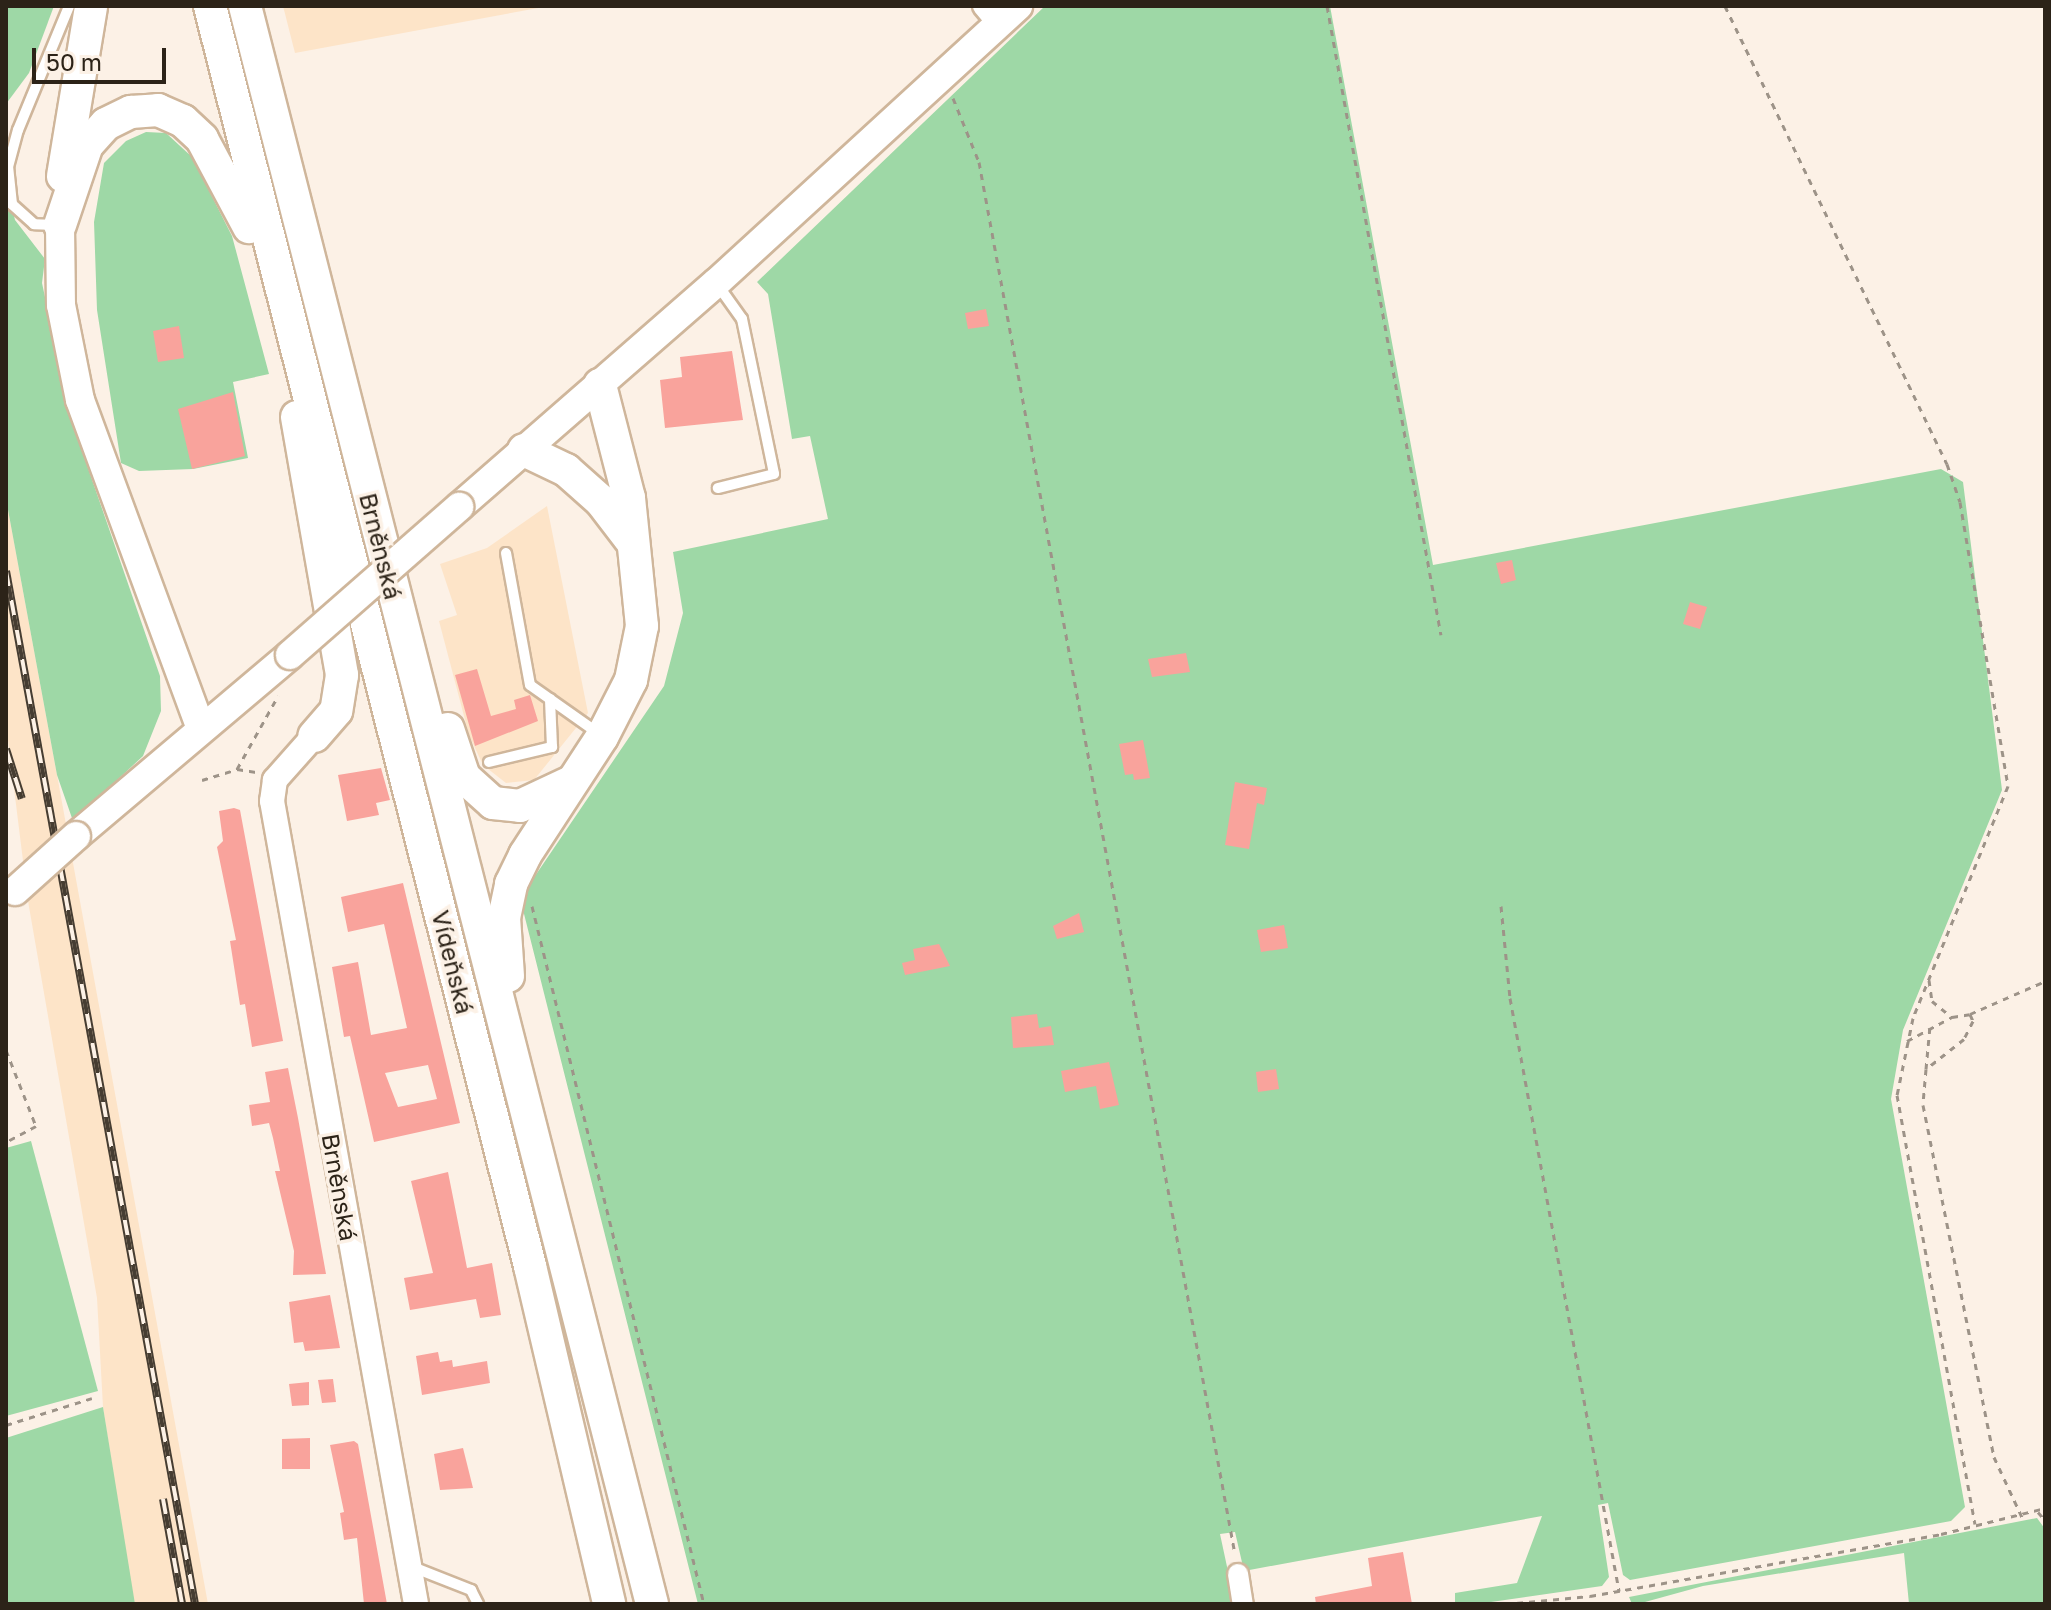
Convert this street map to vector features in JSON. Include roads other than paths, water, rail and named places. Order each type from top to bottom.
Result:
[{"type":"highway","points":[[60,225],[65,148],[91,6]]},
{"type":"highway","points":[[210,6],[289,322],[301,463],[342,675],[336,711],[314,736]]},
{"type":"highway","name":"Brněnská","points":[[245,6],[520,1086]]},
{"type":"highway","points":[[60,225],[87,145],[106,124],[131,112],[158,110],[183,121],[233,190],[289,322]]},
{"type":"highway","name":"Vídeňská","points":[[289,322],[530,1266],[609,1604]]},
{"type":"highway","points":[[600,385],[635,545],[642,626],[631,680],[602,737],[525,855],[507,901],[504,946],[518,1016],[520,1086],[652,1604]]},
{"type":"highway","points":[[524,450],[566,470],[601,501],[635,545]]},
{"type":"highway","points":[[405,640],[429,671],[464,777],[482,797],[501,806],[520,806],[573,780]]},
{"type":"main road","points":[[10,894],[290,655],[716,283],[940,80],[1000,12]]},
{"type":"main road","points":[[60,225],[61,305],[80,400],[201,729]]},
{"type":"street","name":"Brněnská","points":[[314,736],[275,780],[276,827],[416,1604]]},
{"type":"street","points":[[1238,1574],[1243,1604]]},
{"type":"lane","points":[[60,225],[34,224],[12,204],[8,167],[18,130],[69,6]]},
{"type":"lane","points":[[716,283],[742,319],[774,474],[718,488]]},
{"type":"lane","points":[[506,553],[530,685],[602,737]]},
{"type":"lane","points":[[489,762],[552,747],[550,699]]},
{"type":"lane","points":[[408,1566],[471,1590],[478,1604]]},
{"type":"railway","points":[[6,571],[195,1604]]},
{"type":"railway","points":[[6,749],[22,799]]},
{"type":"railway","points":[[163,1499],[182,1604]]}]
